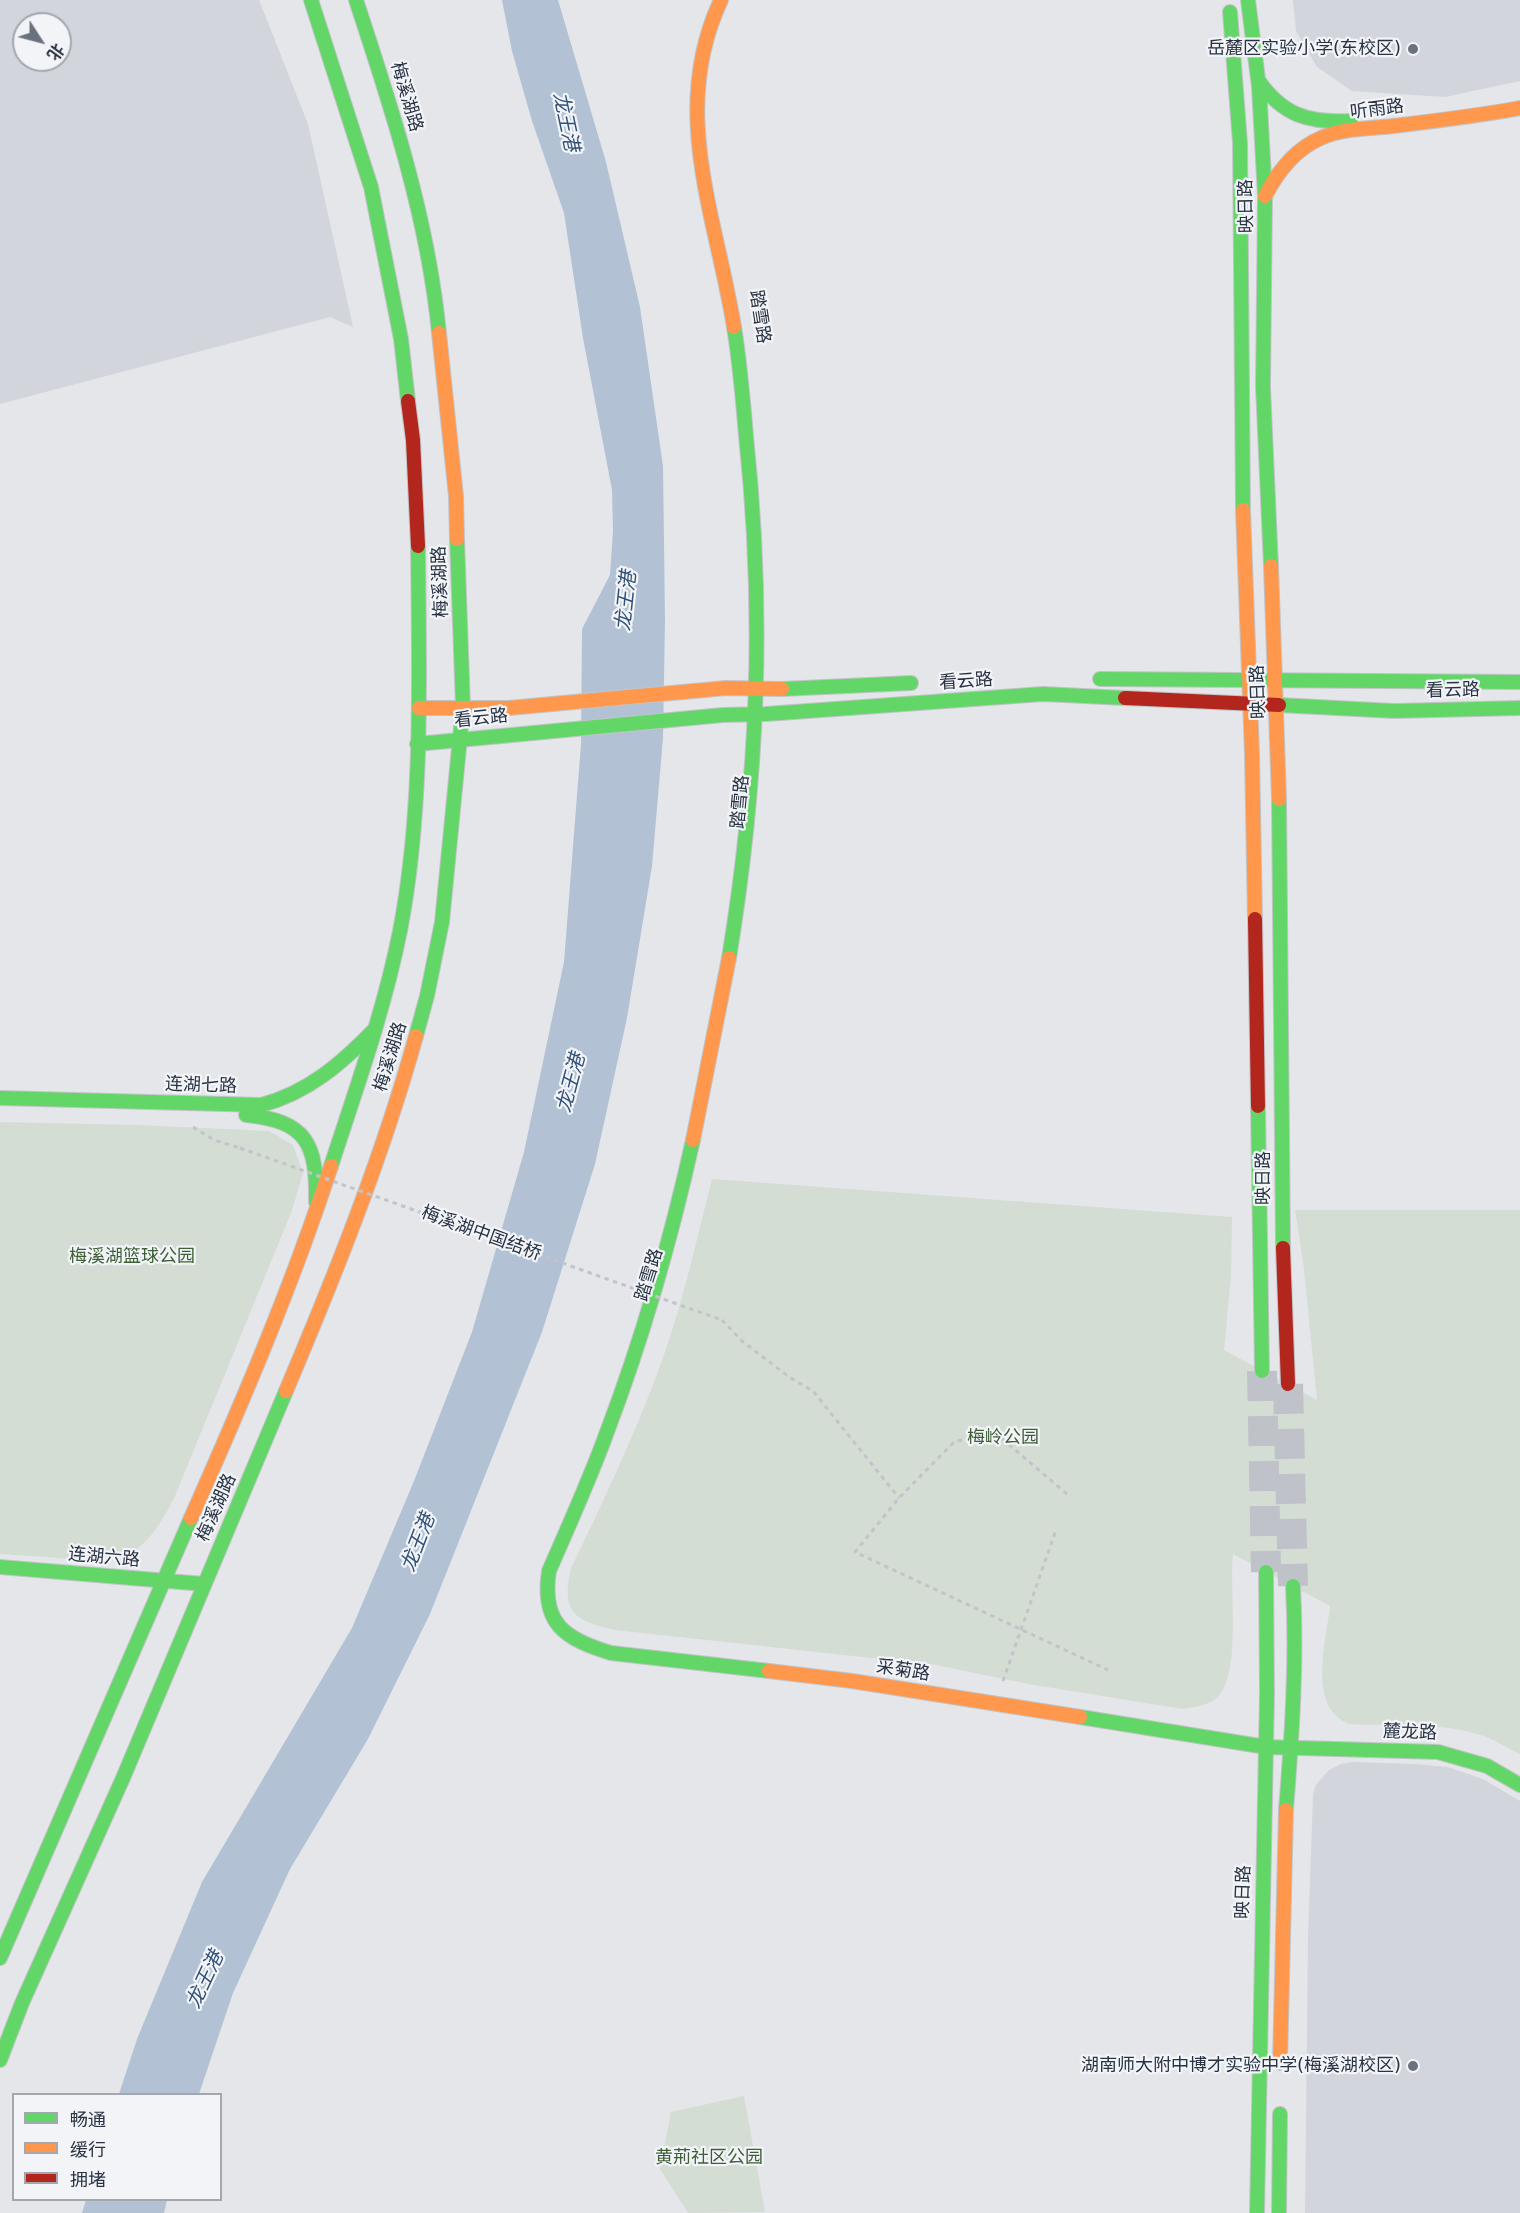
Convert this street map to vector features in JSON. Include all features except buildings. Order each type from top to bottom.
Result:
[{"type":"main road","name":"梅溪湖路","points":[[0,1958],[244,1397],[314,1218],[375,1029],[400,931],[413,833],[419,708],[418,536],[412,440],[401,339],[371,187],[311,0]]},
{"type":"main road","name":"梅溪湖路","points":[[0,2061],[22,2003],[123,1778],[194,1597],[204,1584],[267,1440],[334,1277],[390,1123],[406,1071],[427,996],[442,922],[464,707],[456,496],[436,301],[418,211],[396,127],[356,0]]},
{"type":"main road","name":"踏雪路","points":[[550,1586],[549,1571],[612,1419],[631,1365],[680,1198],[701,1112],[732,946],[761,714],[756,544],[747,439],[732,308],[703,170],[697,125],[696,98],[700,71],[705,45],[721,0]]},
{"type":"main road","name":"踏雪路","points":[[732,0],[724,14],[713,47],[705,100],[706,123],[739,305],[752,392],[765,542],[769,660],[762,689]]},
{"type":"main road","name":"映日路","points":[[1228,0],[1240,143],[1242,276],[1240,430],[1250,703],[1261,1200],[1262,1371]]},
{"type":"main road","name":"映日路","points":[[1248,0],[1258,80],[1265,196],[1263,387],[1277,704],[1283,1291],[1288,1384]]},
{"type":"main road","name":"听雨路","points":[[1258,80],[1273,100],[1287,110],[1303,119],[1324,123],[1463,109],[1520,99]]},
{"type":"main road","name":"听雨路","points":[[1265,196],[1271,182],[1291,157],[1323,136],[1464,118],[1520,108]]},
{"type":"main road","name":"看云路","points":[[1083,678],[1520,682]]},
{"type":"main road","name":"看云路","points":[[419,708],[509,708],[726,688],[802,690],[930,682]]},
{"type":"main road","name":"看云路","points":[[417,744],[723,715],[1043,694],[1394,711],[1520,708]]},
{"type":"main road","name":"连湖七路","points":[[0,1098],[261,1105],[274,1103],[303,1090],[318,1080],[352,1053],[375,1029]]},
{"type":"main road","name":"连湖七路","points":[[0,1108],[263,1115],[277,1118],[290,1126],[311,1147],[316,1161],[317,1176],[314,1218]]},
{"type":"main road","name":"连湖六路","points":[[0,1567],[204,1584]]},
{"type":"main road","name":"映日路","points":[[1257,2213],[1266,1742],[1266,1572]]},
{"type":"main road","name":"连湖六路","points":[[0,1579],[57,1586]]},
{"type":"main road","name":"采菊路","points":[[550,1586],[561,1618],[580,1634],[593,1641],[662,1651],[853,1671],[1218,1731],[1266,1742]]},
{"type":"main road","name":"采菊路","points":[[550,1586],[549,1611],[556,1624],[564,1632],[590,1648],[611,1653],[852,1681],[1266,1742],[1291,1743]]},
{"type":"main road","points":[[1280,2073],[1284,1842],[1296,1639],[1293,1586]]},
{"type":"main road","name":"麓龙路","points":[[1291,1743],[1429,1738],[1485,1753],[1520,1770]]},
{"type":"main road","name":"麓龙路","points":[[1291,1743],[1451,1753],[1490,1768],[1520,1785]]},
{"type":"main road","points":[[1279,2213],[1280,2096]]},
{"type":"path","name":"梅溪湖中国结桥","points":[[182,1113],[188,1123],[199,1132],[240,1148],[722,1320],[751,1348],[789,1377],[813,1391],[899,1498]]},
{"type":"path","points":[[1067,1494],[1000,1437],[955,1441],[899,1498],[855,1552],[1108,1670]]},
{"type":"path","points":[[998,1695],[1056,1530]]},
{"type":"shaded area","points":[[0,0],[259,0],[308,124],[353,327],[330,317],[0,404]]},
{"type":"shaded area","name":"岳麓区实验小学(东校区)","points":[[1293,0],[1520,0],[1520,81],[1445,97],[1352,91],[1317,67],[1296,31]]},
{"type":"shaded area","name":"湖南师大附中博才实验中学(梅溪湖校区)","points":[[1353,1762],[1448,1767],[1483,1779],[1520,1801],[1520,2213],[1305,2213],[1308,1938],[1313,1796],[1315,1786],[1329,1770],[1341,1764]]},
{"type":"green space","name":"梅溪湖篮球公园","points":[[0,1122],[269,1131],[293,1145],[303,1173],[291,1213],[175,1496],[149,1538],[130,1553],[119,1558],[99,1560],[0,1554]]},
{"type":"green space","name":"梅岭公园","points":[[712,1179],[1232,1217],[1231,1276],[1224,1350],[1317,1400],[1304,1269],[1295,1210],[1520,1210],[1520,1754],[1487,1737],[1470,1732],[1436,1727],[1349,1724],[1336,1716],[1323,1689],[1322,1672],[1330,1606],[1233,1554],[1232,1649],[1225,1685],[1215,1700],[1183,1709],[1028,1684],[936,1665],[615,1630],[589,1623],[580,1618],[569,1604],[568,1583],[571,1568],[620,1463],[664,1355],[684,1290]]},
{"type":"green space","name":"黄荊社区公园","points":[[744,2096],[765,2212],[688,2213],[660,2169],[671,2112]]},
{"type":"water","name":"龙王港","points":[[502,0],[558,0],[606,162],[640,307],[663,466],[665,620],[663,738],[652,866],[627,1018],[595,1164],[542,1332],[430,1614],[368,1739],[290,1869],[233,1993],[199,2093],[119,2093],[137,2039],[202,1882],[352,1628],[414,1481],[472,1332],[524,1152],[564,962],[581,744],[582,629],[610,575],[613,531],[612,490],[583,338],[564,213],[532,121],[512,51]]},
{"type":"water","points":[[86,2201],[167,2201],[164,2213],[82,2213]]},
{"type":"tunnel","points":[[1262,1371],[1266,1572]]},
{"type":"tunnel","points":[[1288,1384],[1293,1586]]},
{"type":"traffic: fast","points":[[311,0],[371,187],[401,339],[408,401]]},
{"type":"traffic: fast","points":[[356,0],[407,165],[426,248],[439,333]]},
{"type":"traffic: fast","points":[[1248,0],[1259,87],[1265,196],[1263,387],[1271,566]]},
{"type":"traffic: fast","points":[[1230,12],[1240,143],[1243,510]]},
{"type":"traffic: fast","points":[[1258,80],[1277,102],[1298,115],[1322,121],[1351,121]]},
{"type":"traffic: fast","points":[[729,958],[747,827],[756,697],[757,633],[752,503],[734,327]]},
{"type":"traffic: fast","points":[[416,1036],[427,996],[442,922],[463,707],[457,539]]},
{"type":"traffic: fast","points":[[331,1166],[386,991],[408,884],[417,788],[418,546]]},
{"type":"traffic: fast","points":[[1100,679],[1520,682]]},
{"type":"traffic: fast","points":[[782,689],[911,683]]},
{"type":"traffic: fast","points":[[417,744],[723,715],[766,714],[1043,694],[1125,698]]},
{"type":"traffic: fast","points":[[1279,705],[1394,711],[1520,708]]},
{"type":"traffic: fast","points":[[1279,799],[1283,1248]]},
{"type":"traffic: fast","points":[[0,1098],[261,1105],[278,1100],[309,1085],[350,1054],[375,1029]]},
{"type":"traffic: fast","points":[[1258,1106],[1262,1371]]},
{"type":"traffic: fast","points":[[246,1115],[283,1123],[304,1139],[314,1165],[316,1202]]},
{"type":"traffic: fast","points":[[693,1140],[666,1251],[633,1360],[594,1467],[549,1571],[547,1589],[549,1604],[559,1626],[569,1635],[580,1642],[611,1653],[769,1671]]},
{"type":"traffic: fast","points":[[0,2060],[22,2003],[123,1778],[286,1391]]},
{"type":"traffic: fast","points":[[0,1958],[191,1518]]},
{"type":"traffic: fast","points":[[0,1567],[204,1584]]},
{"type":"traffic: fast","points":[[1257,2213],[1267,1693],[1266,1572]]},
{"type":"traffic: fast","points":[[1286,1810],[1294,1670],[1293,1586]]},
{"type":"traffic: fast","points":[[1080,1717],[1266,1747],[1438,1752],[1487,1766],[1520,1785]]},
{"type":"traffic: fast","points":[[1279,2213],[1280,2114]]},
{"type":"traffic: slow","points":[[721,0],[706,41],[699,82],[698,123],[701,163],[708,204],[734,327]]},
{"type":"traffic: slow","points":[[1265,196],[1295,155],[1303,148],[1329,135],[1520,108]]},
{"type":"traffic: slow","points":[[439,333],[456,496],[457,539]]},
{"type":"traffic: slow","points":[[1243,510],[1252,754],[1255,919]]},
{"type":"traffic: slow","points":[[1271,566],[1279,799]]},
{"type":"traffic: slow","points":[[419,708],[509,708],[726,688],[782,689]]},
{"type":"traffic: slow","points":[[693,1140],[729,958]]},
{"type":"traffic: slow","points":[[286,1391],[357,1216],[403,1082],[416,1036]]},
{"type":"traffic: slow","points":[[191,1518],[266,1344],[331,1166]]},
{"type":"traffic: slow","points":[[769,1671],[852,1681],[1080,1717]]},
{"type":"traffic: slow","points":[[1280,2063],[1286,1810]]},
{"type":"traffic: jam","points":[[408,401],[413,440],[418,546]]},
{"type":"traffic: jam","points":[[1125,698],[1279,705]]},
{"type":"traffic: jam","points":[[1255,919],[1258,1106]]},
{"type":"traffic: jam","points":[[1283,1248],[1288,1384]]},
{"type":"place","name":"岳麓区实验小学(东校区)","points":[[1413,49]]},
{"type":"place","name":"湖南师大附中博才实验中学(梅溪湖校区)","points":[[1413,2066]]}]
